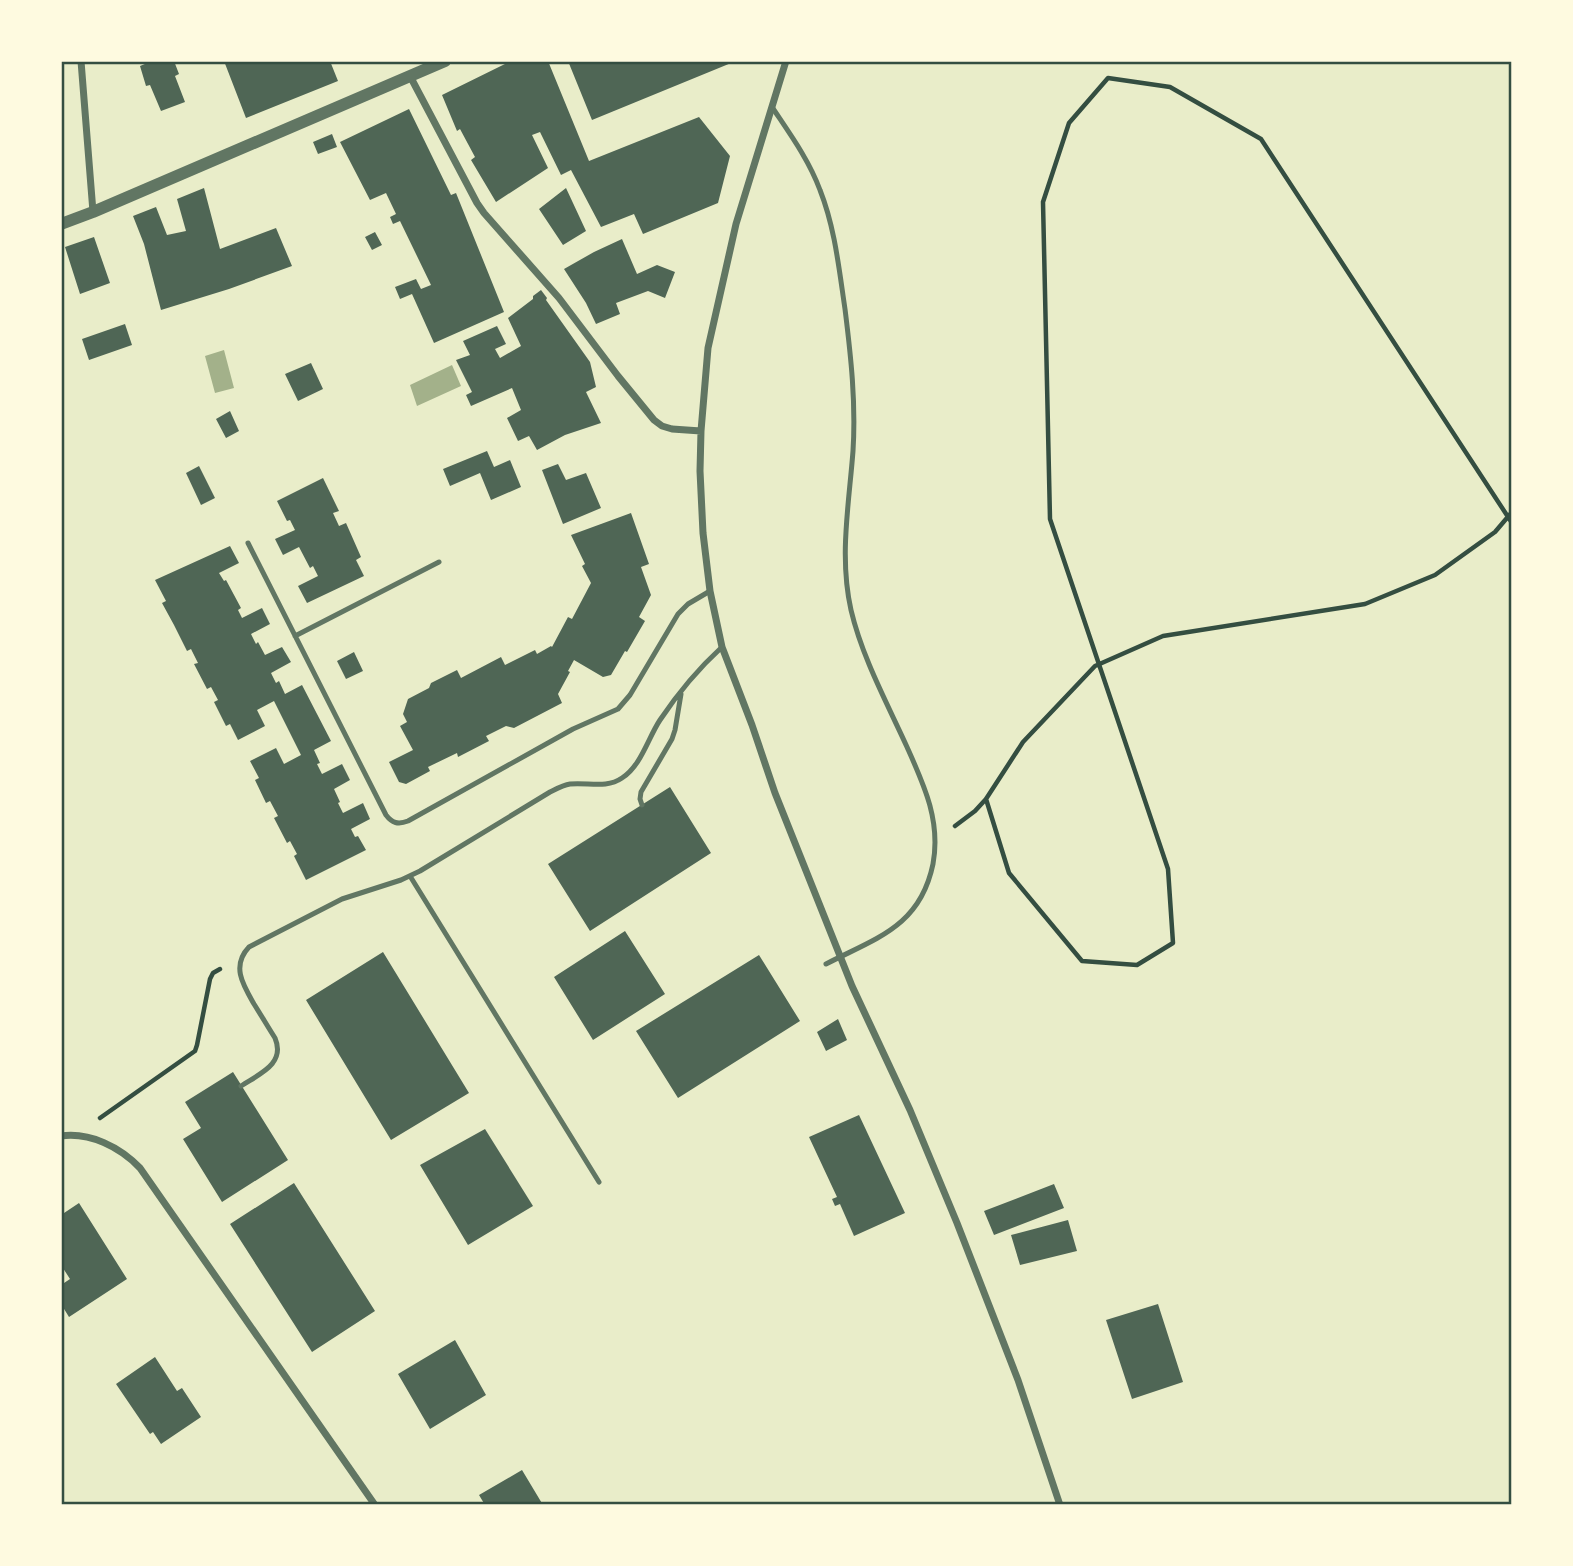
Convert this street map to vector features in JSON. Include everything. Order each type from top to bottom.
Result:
[{"type":"street","points":[[81,61],[93,212]]},
{"type":"street","points":[[61,224],[444,61]]},
{"type":"street","points":[[786,61],[736,224],[708,348],[700,471],[702,533],[710,591],[722,647],[775,793],[852,986],[927,1149],[957,1223],[1018,1380],[1060,1505]]},
{"type":"street","points":[[410,76],[477,203],[492,223],[559,298],[654,420],[667,428],[701,431]]},
{"type":"street","points":[[61,1136],[76,1135],[99,1141],[132,1159],[140,1168],[375,1505]]},
{"type":"lane","points":[[772,107],[801,149],[819,186],[839,266],[854,398],[853,452],[844,549],[850,608],[867,657],[922,781],[932,809],[936,839],[929,878],[912,911],[879,939],[826,964]]},
{"type":"lane","points":[[248,543],[386,815],[393,822],[402,823],[573,729],[618,709],[630,695],[678,614],[688,604],[710,591]]},
{"type":"lane","points":[[295,636],[439,562]]},
{"type":"lane","points":[[242,1086],[271,1066],[278,1051],[275,1038],[242,983],[239,970],[249,947],[342,899],[410,876],[550,792],[572,784],[607,785],[620,780],[635,765],[657,726],[682,691],[722,647]]},
{"type":"lane","points":[[642,805],[641,792],[666,751],[675,730],[682,691]]},
{"type":"lane","points":[[410,876],[599,1182]]},
{"type":"path","points":[[986,799],[1009,873],[1082,961],[1137,965],[1173,943],[1168,869],[1050,519],[1043,202],[1069,123],[1108,78],[1170,87],[1261,139],[1510,515],[1512,523]]},
{"type":"path","points":[[936,839],[962,821],[986,799],[1023,742],[1095,666],[1163,636],[1365,604],[1435,575],[1495,532],[1510,515]]},
{"type":"path","points":[[76,1135],[195,1051],[211,976],[243,957]]},
{"type":"shaded area","points":[[224,350],[234,388],[215,393],[205,356]]},
{"type":"shaded area","points":[[452,365],[461,386],[417,406],[410,385]]},
{"type":"building","points":[[152,61],[174,61],[179,74],[175,76],[185,102],[161,111],[150,85],[146,86],[140,66]]},
{"type":"building","points":[[224,61],[330,61],[338,81],[246,118]]},
{"type":"building","points":[[511,61],[548,61],[589,161],[699,117],[730,156],[718,203],[643,234],[634,214],[601,227],[571,170],[561,175],[540,132],[532,135],[548,168],[496,202],[471,160],[475,157],[460,129],[457,131],[442,95]]},
{"type":"building","points":[[568,61],[736,61],[592,120]]},
{"type":"building","points":[[409,109],[451,195],[456,193],[504,312],[434,343],[412,294],[400,299],[395,287],[416,279],[421,289],[431,285],[400,221],[393,224],[390,217],[396,214],[386,193],[370,200],[340,142]]},
{"type":"building","points":[[332,134],[337,147],[318,154],[313,142]]},
{"type":"building","points":[[204,188],[220,249],[276,228],[292,266],[161,310],[144,244],[133,216],[156,207],[167,235],[186,231],[177,199]]},
{"type":"building","points":[[566,188],[586,231],[563,245],[539,209]]},
{"type":"building","points":[[375,232],[382,245],[372,250],[365,237]]},
{"type":"building","points":[[94,237],[110,283],[80,294],[65,247]]},
{"type":"building","points":[[622,239],[637,274],[657,265],[675,272],[665,298],[648,291],[616,303],[620,314],[596,324],[564,269]]},
{"type":"building","points":[[541,290],[590,362],[596,387],[586,392],[601,423],[565,435],[537,450],[529,436],[518,441],[507,418],[521,410],[512,388],[471,406],[466,395],[472,392],[456,360],[470,355],[463,341],[497,326],[506,344],[495,349],[500,358],[521,346],[508,318]]},
{"type":"building","points":[[125,324],[132,345],[89,360],[82,339]]},
{"type":"building","points":[[311,363],[323,389],[298,401],[285,374]]},
{"type":"building","points":[[230,411],[239,431],[226,438],[216,419]]},
{"type":"building","points":[[487,451],[494,467],[510,460],[521,487],[491,500],[480,473],[450,486],[443,469]]},
{"type":"building","points":[[558,464],[566,480],[586,473],[601,508],[563,524],[542,470]]},
{"type":"building","points":[[199,466],[215,498],[201,505],[186,473]]},
{"type":"building","points":[[323,478],[339,511],[333,513],[339,526],[346,523],[361,557],[356,560],[364,576],[307,603],[298,586],[318,576],[313,566],[310,568],[299,547],[283,555],[275,539],[295,530],[277,501]]},
{"type":"building","points":[[631,513],[649,564],[641,567],[651,595],[639,617],[645,621],[611,675],[603,677],[574,660],[558,694],[562,703],[514,728],[506,726],[486,736],[489,741],[458,757],[457,753],[428,767],[430,771],[406,784],[399,782],[389,762],[413,750],[400,726],[407,722],[403,714],[408,699],[457,670],[461,678],[501,657],[505,665],[535,650],[537,654],[552,647],[568,617],[572,619],[591,583],[571,535]]},
{"type":"building","points":[[230,546],[239,563],[219,573],[224,581],[226,580],[241,608],[238,610],[242,618],[262,608],[270,624],[251,634],[256,644],[258,642],[265,655],[282,647],[291,662],[271,673],[276,683],[279,681],[285,694],[302,685],[331,741],[314,750],[322,774],[342,764],[350,780],[334,789],[343,813],[363,803],[370,819],[351,829],[366,850],[306,880],[294,856],[297,854],[290,841],[287,843],[274,818],[278,816],[270,801],[266,803],[255,780],[259,778],[250,761],[276,748],[284,764],[301,755],[274,701],[257,710],[265,726],[238,740],[230,724],[226,726],[214,702],[218,700],[211,687],[207,689],[194,664],[198,663],[191,649],[187,651],[162,603],[166,601],[155,580]]},
{"type":"building","points":[[354,652],[363,671],[346,679],[337,661]]},
{"type":"building","points":[[670,787],[711,853],[590,931],[548,864]]},
{"type":"building","points":[[625,931],[665,994],[593,1040],[554,977]]},
{"type":"building","points":[[383,952],[469,1093],[391,1140],[306,1000]]},
{"type":"building","points":[[759,955],[800,1021],[678,1098],[636,1031]]},
{"type":"building","points":[[838,1019],[847,1040],[826,1051],[817,1032]]},
{"type":"building","points":[[233,1072],[288,1160],[222,1202],[183,1139],[201,1128],[185,1102]]},
{"type":"building","points":[[859,1115],[905,1213],[854,1236],[840,1204],[835,1206],[832,1199],[837,1197],[809,1137]]},
{"type":"building","points":[[485,1129],[533,1206],[468,1245],[420,1165]]},
{"type":"building","points":[[294,1183],[375,1311],[312,1352],[230,1224]]},
{"type":"building","points":[[1054,1184],[1064,1208],[994,1235],[984,1211]]},
{"type":"building","points":[[79,1203],[127,1279],[69,1317],[61,1304],[61,1285],[70,1279],[61,1265],[61,1215]]},
{"type":"building","points":[[1068,1220],[1077,1251],[1020,1265],[1011,1235]]},
{"type":"building","points":[[1158,1304],[1183,1382],[1132,1399],[1106,1320]]},
{"type":"building","points":[[455,1340],[486,1395],[430,1429],[398,1374]]},
{"type":"building","points":[[155,1357],[177,1391],[182,1388],[201,1417],[161,1444],[153,1432],[150,1434],[116,1384]]},
{"type":"building","points":[[522,1470],[543,1505],[485,1505],[479,1495]]}]
